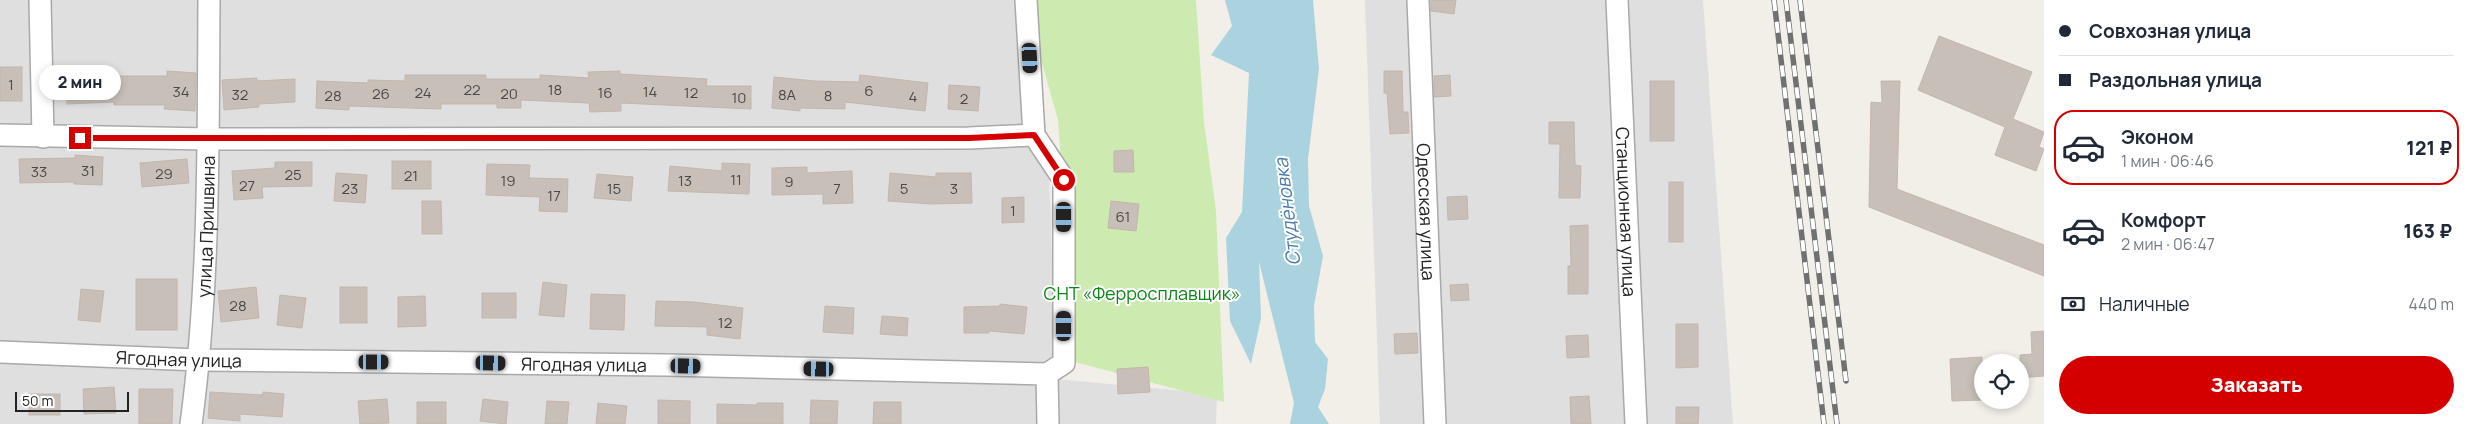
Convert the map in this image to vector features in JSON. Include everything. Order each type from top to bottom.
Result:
[{"type":"street","points":[[40,0],[43,137]]},
{"type":"street","name":"улица Пришвина","points":[[191,424],[199,360],[208,139],[209,0]]},
{"type":"street","points":[[1026,0],[1034,135],[1064,180],[1064,363],[1047,374],[1048,424]]},
{"type":"street","name":"Одесская улица","points":[[1418,0],[1435,424]]},
{"type":"street","name":"Станционная улица","points":[[1617,0],[1636,424]]},
{"type":"street","points":[[0,135],[208,139],[969,138],[1034,135]]},
{"type":"street","name":"Ягодная улица","points":[[0,352],[199,360],[666,365],[1047,374]]},
{"type":"shaded area","points":[[0,0],[1016,0],[1049,172],[1056,379],[1217,394],[1216,424],[0,424]]},
{"type":"shaded area","points":[[1365,0],[1703,0],[1733,424],[1380,424]]},
{"type":"green space","name":"СНТ «Ферросплавщик»","points":[[1032,0],[1196,0],[1204,122],[1216,211],[1224,402],[1075,362],[1071,359],[1068,262],[1058,120],[1039,52]]},
{"type":"water","name":"Студёновка","points":[[1225,0],[1313,0],[1319,69],[1308,159],[1309,206],[1323,256],[1314,306],[1315,342],[1328,359],[1325,389],[1318,407],[1329,424],[1290,424],[1294,403],[1259,262],[1261,318],[1251,364],[1230,321],[1226,238],[1242,212],[1249,73],[1211,55],[1232,26]]},
{"type":"building","points":[[1431,0],[1456,0],[1454,14],[1431,11]]},
{"type":"building","points":[[1939,36],[2032,72],[2013,119],[2044,132],[2039,147],[2044,149],[2036,171],[1995,155],[2005,127],[1918,90]]},
{"type":"building","points":[[0,67],[22,67],[22,101],[0,101]]},
{"type":"building","points":[[167,71],[196,73],[195,111],[164,109],[165,105],[114,105],[114,102],[67,104],[66,76],[167,76]]},
{"type":"building","points":[[620,71],[620,74],[707,79],[706,86],[751,86],[751,109],[621,103],[621,111],[590,112],[589,103],[521,100],[521,108],[497,108],[497,104],[441,104],[441,109],[349,106],[349,110],[316,108],[317,81],[368,83],[368,80],[405,81],[405,75],[486,75],[486,79],[540,79],[540,75],[589,78],[588,72]]},
{"type":"building","points":[[1384,71],[1402,71],[1403,112],[1408,112],[1409,133],[1390,134],[1387,93],[1384,93]]},
{"type":"building","points":[[860,75],[928,83],[925,111],[845,102],[845,109],[800,108],[800,111],[772,108],[774,77],[815,81],[859,82]]},
{"type":"building","points":[[1450,75],[1451,96],[1434,97],[1434,76]]},
{"type":"building","points":[[257,78],[257,81],[295,79],[295,102],[259,104],[259,107],[224,110],[222,80]]},
{"type":"building","points":[[1650,81],[1674,81],[1674,141],[1650,141]]},
{"type":"building","points":[[1881,81],[1900,81],[1897,189],[2044,245],[2044,276],[1869,207],[1871,102],[1882,103]]},
{"type":"building","points":[[949,85],[980,87],[978,111],[948,109]]},
{"type":"building","points":[[1549,122],[1574,122],[1575,165],[1581,166],[1580,198],[1559,198],[1560,144],[1549,144]]},
{"type":"building","points":[[1133,150],[1134,172],[1114,172],[1114,151]]},
{"type":"building","points":[[75,155],[103,157],[102,185],[74,184],[74,182],[20,183],[19,159],[75,158]]},
{"type":"building","points":[[187,159],[189,183],[142,187],[140,163]]},
{"type":"building","points":[[392,161],[431,161],[431,189],[392,189]]},
{"type":"building","points":[[275,162],[312,162],[312,186],[262,187],[263,198],[234,200],[232,171],[275,168]]},
{"type":"building","points":[[722,163],[750,164],[749,194],[668,191],[670,166],[722,171]]},
{"type":"building","points":[[487,164],[530,165],[529,178],[568,179],[567,212],[539,211],[540,197],[486,195]]},
{"type":"building","points":[[807,167],[807,173],[852,171],[853,203],[823,204],[823,194],[772,195],[772,168]]},
{"type":"building","points":[[336,173],[367,175],[365,203],[334,201]]},
{"type":"building","points":[[890,173],[936,177],[936,173],[971,173],[972,203],[931,204],[888,201]]},
{"type":"building","points":[[597,174],[633,177],[631,201],[594,198]]},
{"type":"building","points":[[1669,182],[1683,182],[1683,242],[1669,242]]},
{"type":"building","points":[[1467,196],[1468,219],[1448,220],[1447,197]]},
{"type":"building","points":[[1024,197],[1024,222],[1002,223],[1002,198]]},
{"type":"building","points":[[422,201],[441,201],[442,234],[422,234]]},
{"type":"building","points":[[1111,201],[1139,204],[1136,231],[1108,228]]},
{"type":"building","points":[[1588,225],[1588,294],[1568,294],[1568,266],[1571,266],[1570,226]]},
{"type":"building","points":[[136,279],[177,279],[177,330],[136,330]]},
{"type":"building","points":[[543,282],[567,285],[564,317],[539,315]]},
{"type":"building","points":[[1468,284],[1469,300],[1451,301],[1450,285]]},
{"type":"building","points":[[256,287],[259,318],[221,322],[218,291]]},
{"type":"building","points":[[340,287],[367,287],[367,323],[340,323]]},
{"type":"building","points":[[81,289],[104,291],[100,322],[78,320]]},
{"type":"building","points":[[482,293],[516,293],[516,318],[482,318]]},
{"type":"building","points":[[591,294],[625,295],[624,330],[590,329]]},
{"type":"building","points":[[280,295],[306,298],[302,328],[277,325]]},
{"type":"building","points":[[425,296],[426,326],[398,327],[398,297]]},
{"type":"building","points":[[656,301],[694,302],[743,308],[740,339],[707,335],[707,327],[655,326]]},
{"type":"building","points":[[1000,304],[1027,307],[1024,334],[989,331],[989,333],[964,333],[964,307],[1000,306]]},
{"type":"building","points":[[825,306],[854,308],[853,334],[823,332]]},
{"type":"building","points":[[882,316],[908,318],[907,336],[880,334]]},
{"type":"building","points":[[1676,324],[1698,324],[1698,367],[1676,368]]},
{"type":"building","points":[[2044,331],[2044,376],[2029,377],[2029,354],[2032,354],[2031,332]]},
{"type":"building","points":[[1417,333],[1418,353],[1395,354],[1394,334]]},
{"type":"building","points":[[1588,335],[1589,357],[1567,358],[1566,336]]},
{"type":"building","points":[[1974,358],[1974,400],[1952,401],[1950,359]]},
{"type":"building","points":[[1148,367],[1150,392],[1118,394],[1117,369]]},
{"type":"building","points":[[114,387],[116,413],[84,414],[83,389]]},
{"type":"building","points":[[139,389],[173,389],[172,424],[139,424]]},
{"type":"building","points":[[210,392],[263,395],[263,392],[284,394],[282,417],[240,414],[240,421],[208,418]]},
{"type":"building","points":[[29,394],[60,394],[60,415],[29,415]]},
{"type":"building","points":[[1589,396],[1591,424],[1571,424],[1570,397]]},
{"type":"building","points":[[387,399],[389,423],[360,424],[358,401]]},
{"type":"building","points":[[483,399],[508,402],[506,424],[480,421]]},
{"type":"building","points":[[658,400],[690,401],[690,424],[658,424]]},
{"type":"building","points":[[811,400],[838,401],[837,424],[810,424]]},
{"type":"building","points":[[547,401],[569,402],[567,424],[545,424]]},
{"type":"building","points":[[417,402],[446,402],[446,424],[417,424]]},
{"type":"building","points":[[874,402],[901,402],[901,424],[873,424]]},
{"type":"building","points":[[598,403],[627,406],[625,424],[596,424]]},
{"type":"building","points":[[757,403],[783,403],[783,424],[717,424],[717,404],[757,405]]},
{"type":"building","points":[[1676,407],[1699,407],[1698,424],[1676,424]]},
{"type":"railway","points":[[1774,0],[1824,424]]},
{"type":"railway","points":[[1786,0],[1837,424]]},
{"type":"railway","points":[[1800,0],[1846,381]]},
{"type":"route","points":[[80,138],[969,138],[1034,135],[1064,180]]}]
